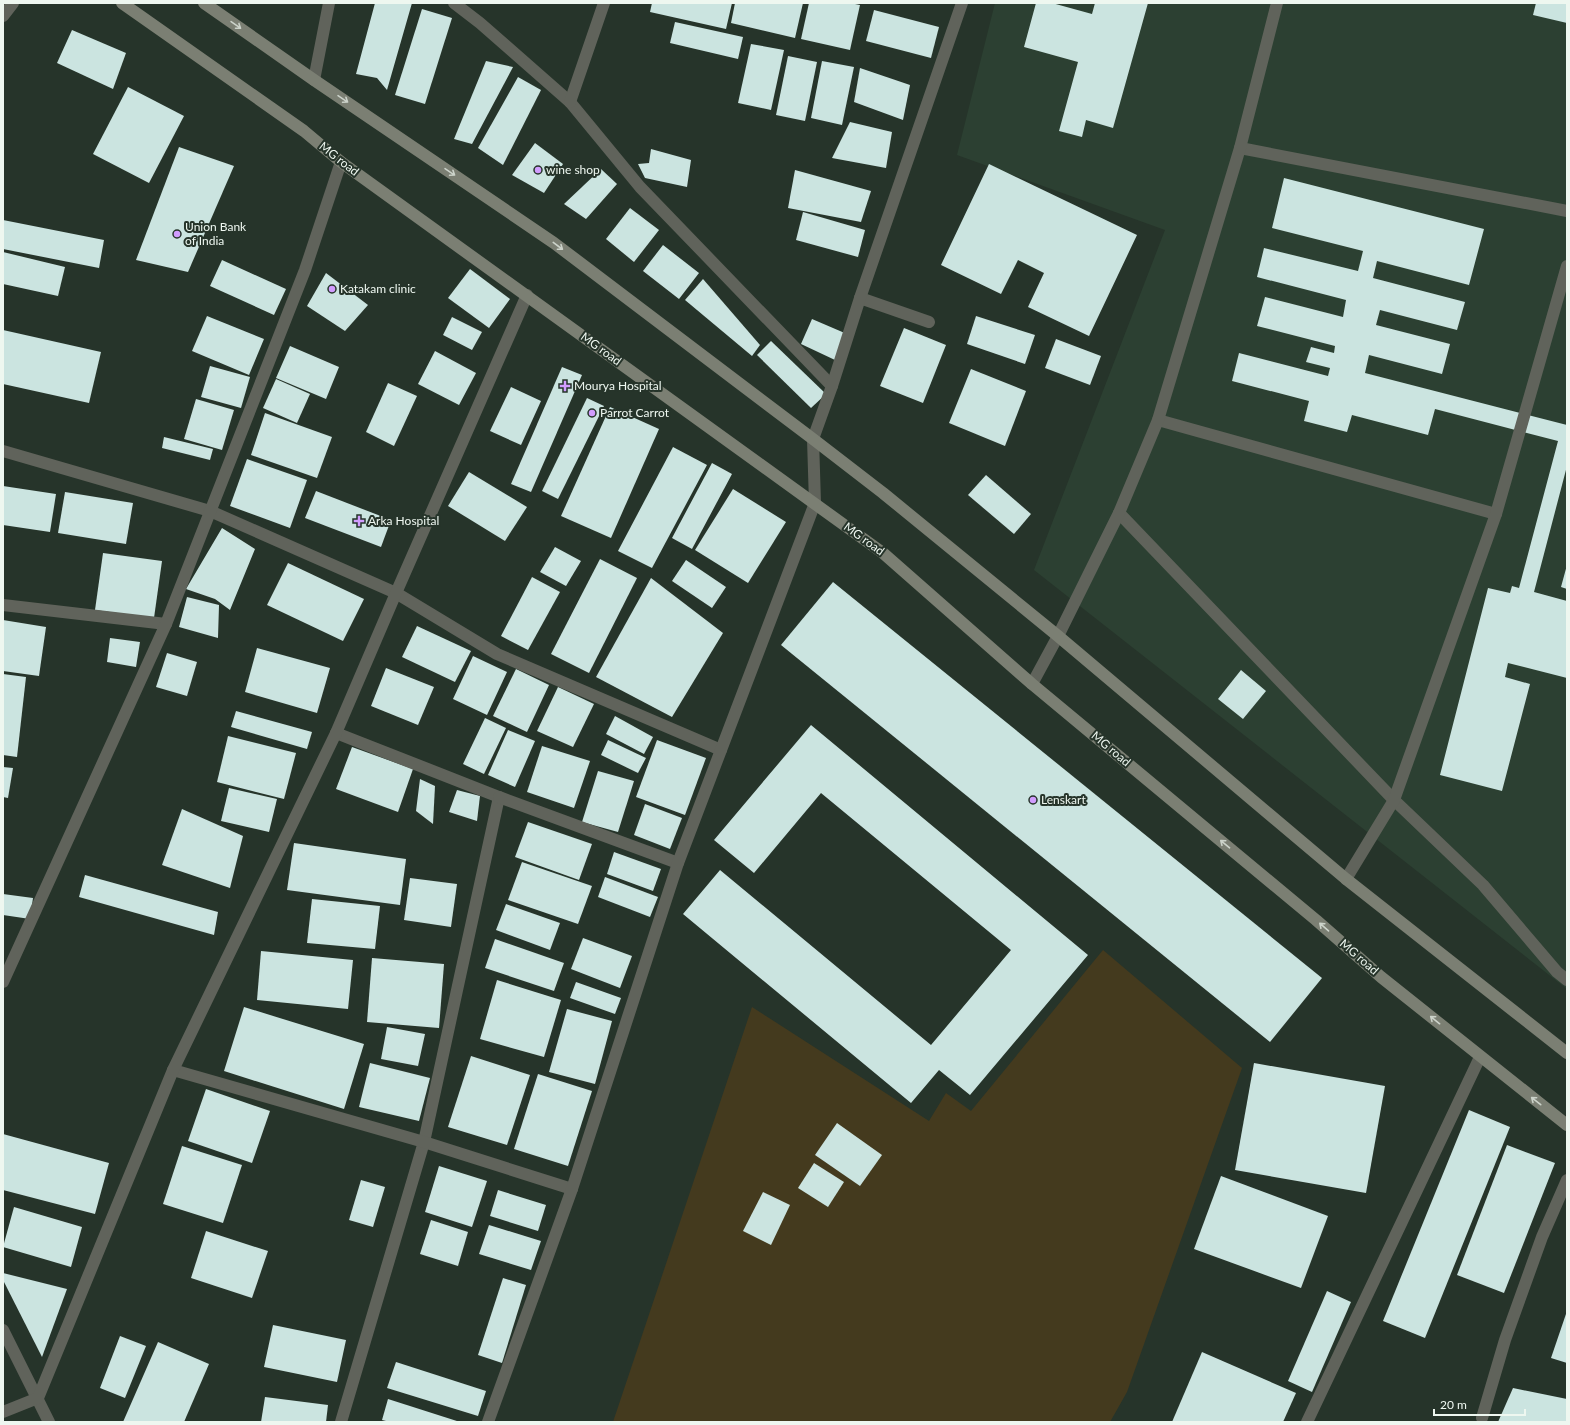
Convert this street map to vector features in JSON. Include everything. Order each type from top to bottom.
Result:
[{"type":"main road","name":"MG road","points":[[122,3],[304,131],[341,162],[883,553],[1032,684],[1316,920],[1381,977],[1567,1125]]},
{"type":"main road","points":[[204,3],[314,80],[554,243],[813,439],[883,493],[1058,636],[1346,880],[1567,1053]]},
{"type":"street","points":[[3,16],[13,3]]},
{"type":"street","points":[[314,80],[329,3]]},
{"type":"street","points":[[454,3],[480,23],[570,102],[640,187],[832,386]]},
{"type":"street","points":[[570,102],[604,3]]},
{"type":"street","points":[[488,1422],[572,1189],[678,863],[815,503],[813,439],[962,3]]},
{"type":"street","points":[[1032,684],[1058,636],[1119,513],[1158,420],[1240,148],[1277,3]]},
{"type":"street","points":[[1240,148],[1567,211]]},
{"type":"street","points":[[3,982],[166,624],[305,270],[341,162]]},
{"type":"street","points":[[1346,880],[1394,800],[1496,514],[1567,266]]},
{"type":"street","points":[[3,1412],[38,1398],[173,1070],[336,733],[527,295]]},
{"type":"street","points":[[860,298],[929,322]]},
{"type":"street","points":[[1158,420],[1496,514]]},
{"type":"street","points":[[3,451],[210,511],[396,593],[497,654],[721,750]]},
{"type":"street","points":[[1119,513],[1394,800],[1483,885],[1557,972],[1567,980]]},
{"type":"street","points":[[3,605],[166,624]]},
{"type":"street","points":[[336,733],[498,797],[678,863]]},
{"type":"street","points":[[341,1422],[424,1142],[498,797]]},
{"type":"street","points":[[1307,1422],[1480,1057]]},
{"type":"street","points":[[173,1070],[424,1142],[572,1189]]},
{"type":"street","points":[[1482,1418],[1505,1340],[1542,1237],[1567,1180]]},
{"type":"street","points":[[3,1330],[49,1422]]},
{"type":"shaded area","points":[[995,3],[1567,3],[1567,989],[1034,570],[1165,230],[957,155]]},
{"type":"shaded area","points":[[1103,950],[1242,1068],[1127,1392],[1110,1422],[613,1422],[752,1007],[929,1121],[946,1093],[971,1111]]},
{"type":"building","points":[[375,3],[412,3],[387,90],[377,78],[356,74]]},
{"type":"building","points":[[652,3],[732,3],[726,29],[650,12]]},
{"type":"building","points":[[735,3],[803,3],[795,38],[731,23]]},
{"type":"building","points":[[809,3],[850,3],[860,5],[850,50],[801,39]]},
{"type":"building","points":[[1036,3],[1052,3],[1092,14],[1095,3],[1148,3],[1113,128],[1086,120],[1082,137],[1059,131],[1078,62],[1024,47]]},
{"type":"building","points":[[1536,3],[1567,3],[1567,23],[1533,15]]},
{"type":"building","points":[[422,9],[452,18],[425,104],[395,95]]},
{"type":"building","points":[[874,10],[939,27],[931,58],[866,41]]},
{"type":"building","points":[[675,22],[743,37],[738,59],[670,43]]},
{"type":"building","points":[[72,30],[126,53],[113,89],[57,63]]},
{"type":"building","points":[[751,44],[784,50],[771,110],[738,103]]},
{"type":"building","points":[[788,56],[817,62],[805,121],[776,115]]},
{"type":"building","points":[[486,61],[513,67],[472,144],[454,139]]},
{"type":"building","points":[[822,61],[854,67],[842,125],[811,118]]},
{"type":"building","points":[[860,68],[910,85],[903,120],[854,102]]},
{"type":"building","points":[[518,77],[541,90],[503,165],[478,148]]},
{"type":"building","points":[[128,87],[184,116],[149,183],[93,154]]},
{"type":"building","points":[[850,122],[892,132],[886,168],[832,158]]},
{"type":"building","name":"wine shop","points":[[535,143],[563,164],[544,193],[512,175]]},
{"type":"building","points":[[179,147],[234,166],[188,272],[136,260]]},
{"type":"building","points":[[651,149],[691,160],[687,187],[645,178],[638,164],[649,163]]},
{"type":"building","points":[[989,164],[1137,235],[1089,336],[1028,307],[1044,273],[1018,260],[1001,294],[941,265]]},
{"type":"building","points":[[601,169],[617,184],[586,219],[564,204]]},
{"type":"building","points":[[795,170],[871,191],[861,222],[788,208]]},
{"type":"building","points":[[1284,178],[1484,229],[1469,285],[1377,261],[1373,278],[1465,302],[1457,330],[1380,310],[1376,325],[1450,344],[1442,374],[1369,355],[1365,373],[1567,425],[1567,466],[1534,592],[1567,601],[1567,678],[1508,663],[1505,677],[1530,684],[1502,791],[1440,775],[1488,588],[1510,593],[1512,586],[1519,588],[1558,441],[1435,409],[1428,435],[1352,415],[1347,432],[1304,421],[1309,401],[1232,381],[1239,353],[1328,376],[1330,368],[1306,362],[1311,347],[1334,353],[1335,346],[1257,326],[1265,297],[1343,317],[1346,300],[1257,277],[1264,248],[1358,271],[1363,251],[1272,228]]},
{"type":"building","points":[[630,208],[659,230],[634,262],[606,239]]},
{"type":"building","points":[[803,212],[865,230],[858,257],[796,240]]},
{"type":"building","points":[[3,220],[104,240],[99,268],[3,249]]},
{"type":"building","points":[[663,245],[699,273],[679,299],[643,271]]},
{"type":"building","points":[[3,252],[65,267],[58,296],[3,284]]},
{"type":"building","points":[[222,260],[286,289],[274,315],[210,286]]},
{"type":"building","points":[[470,269],[510,299],[489,328],[448,298]]},
{"type":"building","name":"Katakam clinic","points":[[326,273],[368,305],[345,331],[307,306]]},
{"type":"building","points":[[703,279],[760,345],[752,356],[685,300]]},
{"type":"building","points":[[207,316],[264,339],[249,375],[192,351]]},
{"type":"building","points":[[976,316],[1035,335],[1025,364],[967,344]]},
{"type":"building","points":[[452,317],[482,332],[472,350],[443,335]]},
{"type":"building","points":[[812,319],[847,334],[835,360],[801,344]]},
{"type":"building","points":[[904,328],[946,345],[923,403],[880,386]]},
{"type":"building","points":[[3,330],[101,352],[89,403],[3,384]]},
{"type":"building","points":[[1056,339],[1101,356],[1090,385],[1045,368]]},
{"type":"building","points":[[771,341],[826,394],[811,408],[757,355]]},
{"type":"building","points":[[290,346],[339,367],[326,399],[276,378]]},
{"type":"building","points":[[435,351],[476,373],[459,405],[418,384]]},
{"type":"building","points":[[210,366],[250,377],[241,408],[201,397]]},
{"type":"building","points":[[562,367],[582,375],[531,492],[511,484]]},
{"type":"building","points":[[971,369],[1026,391],[1005,446],[949,423]]},
{"type":"building","points":[[276,379],[310,394],[297,423],[263,408]]},
{"type":"building","points":[[388,383],[417,396],[394,446],[366,432]]},
{"type":"building","points":[[511,387],[541,401],[521,445],[490,431]]},
{"type":"building","points":[[587,398],[604,406],[558,499],[542,491]]},
{"type":"building","points":[[196,399],[234,410],[222,450],[184,439]]},
{"type":"building","points":[[610,407],[659,429],[611,538],[561,516]]},
{"type":"building","points":[[265,413],[332,437],[317,478],[251,455]]},
{"type":"building","points":[[164,437],[213,449],[210,460],[162,448]]},
{"type":"building","points":[[673,447],[707,465],[652,568],[618,551]]},
{"type":"building","points":[[247,459],[307,480],[290,528],[230,506]]},
{"type":"building","points":[[712,463],[732,474],[692,549],[672,538]]},
{"type":"building","points":[[469,472],[527,507],[505,541],[448,506]]},
{"type":"building","points":[[986,475],[1031,514],[1014,534],[968,495]]},
{"type":"building","points":[[3,486],[56,494],[50,532],[3,525]]},
{"type":"building","points":[[733,489],[786,522],[748,583],[695,550]]},
{"type":"building","points":[[316,491],[391,520],[381,547],[305,518]]},
{"type":"building","points":[[65,492],[133,503],[126,544],[58,533]]},
{"type":"building","points":[[222,528],[255,549],[230,610],[215,599],[186,589]]},
{"type":"building","points":[[555,547],[581,561],[566,586],[540,572]]},
{"type":"building","points":[[103,553],[162,561],[154,618],[95,610]]},
{"type":"building","points":[[600,559],[637,578],[589,673],[551,654]]},
{"type":"building","points":[[686,560],[726,587],[712,608],[672,581]]},
{"type":"building","points":[[288,563],[364,599],[343,641],[267,605]]},
{"type":"building","points":[[1567,565],[1567,589],[1561,587]]},
{"type":"building","points":[[532,577],[560,592],[528,650],[501,636]]},
{"type":"building","points":[[651,578],[723,633],[672,717],[596,677]]},
{"type":"building","points":[[833,582],[1322,978],[1270,1042],[781,645]]},
{"type":"building","points":[[187,597],[219,605],[218,638],[179,627]]},
{"type":"building","points":[[3,620],[46,627],[39,676],[3,671]]},
{"type":"building","points":[[417,626],[471,651],[455,682],[402,657]]},
{"type":"building","points":[[110,638],[140,642],[136,667],[107,662]]},
{"type":"building","points":[[257,648],[330,668],[317,713],[245,692]]},
{"type":"building","points":[[167,653],[197,662],[187,696],[156,687]]},
{"type":"building","points":[[473,656],[507,672],[487,715],[453,699]]},
{"type":"building","points":[[386,668],[434,687],[418,725],[371,706]]},
{"type":"building","points":[[516,669],[549,685],[527,732],[493,716]]},
{"type":"building","points":[[1241,670],[1266,691],[1243,719],[1218,699]]},
{"type":"building","points":[[3,674],[26,677],[17,757],[3,755]]},
{"type":"building","points":[[558,687],[594,704],[573,747],[537,731]]},
{"type":"building","points":[[236,711],[312,732],[307,749],[231,727]]},
{"type":"building","points":[[615,716],[653,737],[644,754],[606,734]]},
{"type":"building","points":[[485,718],[506,728],[484,774],[463,764]]},
{"type":"building","points":[[811,725],[1088,955],[970,1095],[939,1070],[911,1103],[683,914],[720,870],[931,1045],[1011,950],[821,793],[754,873],[714,840]]},
{"type":"building","points":[[508,730],[535,741],[515,787],[488,775]]},
{"type":"building","points":[[228,736],[296,753],[284,799],[217,782]]},
{"type":"building","points":[[608,740],[646,758],[638,773],[601,755]]},
{"type":"building","points":[[657,740],[706,758],[685,815],[636,797]]},
{"type":"building","points":[[542,746],[590,761],[574,808],[527,792]]},
{"type":"building","points":[[352,747],[413,769],[398,812],[336,789]]},
{"type":"building","points":[[3,767],[13,768],[8,798],[3,797]]},
{"type":"building","points":[[598,771],[634,781],[618,832],[582,822]]},
{"type":"building","points":[[420,779],[435,786],[433,824],[416,811]]},
{"type":"building","points":[[229,788],[277,799],[269,832],[221,821]]},
{"type":"building","points":[[457,790],[480,796],[477,821],[449,812]]},
{"type":"building","points":[[645,804],[682,818],[670,849],[634,835]]},
{"type":"building","points":[[182,809],[243,836],[230,888],[162,865]]},
{"type":"building","points":[[528,822],[592,844],[579,880],[515,857]]},
{"type":"building","points":[[294,843],[406,859],[400,905],[287,890]]},
{"type":"building","points":[[614,852],[661,869],[653,891],[607,874]]},
{"type":"building","points":[[522,862],[592,886],[578,924],[508,900]]},
{"type":"building","points":[[85,875],[218,912],[214,935],[79,897]]},
{"type":"building","points":[[605,877],[658,897],[650,917],[598,897]]},
{"type":"building","points":[[410,878],[457,884],[451,927],[404,920]]},
{"type":"building","points":[[3,894],[33,898],[30,919],[3,915]]},
{"type":"building","points":[[312,899],[380,906],[375,949],[307,943]]},
{"type":"building","points":[[506,904],[560,923],[550,950],[496,930]]},
{"type":"building","points":[[583,938],[632,956],[620,988],[571,969]]},
{"type":"building","points":[[495,939],[564,963],[554,991],[485,968]]},
{"type":"building","points":[[261,951],[353,960],[348,1009],[257,1000]]},
{"type":"building","points":[[372,958],[444,964],[439,1028],[367,1022]]},
{"type":"building","points":[[497,980],[561,1000],[544,1057],[480,1039]]},
{"type":"building","points":[[576,982],[621,998],[615,1014],[570,998]]},
{"type":"building","points":[[244,1007],[364,1044],[344,1109],[224,1071]]},
{"type":"building","points":[[567,1009],[612,1021],[595,1084],[549,1072]]},
{"type":"building","points":[[387,1027],[425,1034],[418,1066],[381,1059]]},
{"type":"building","points":[[471,1056],[530,1075],[507,1145],[448,1127]]},
{"type":"building","points":[[370,1063],[430,1078],[419,1121],[359,1107]]},
{"type":"building","points":[[1254,1063],[1385,1086],[1366,1193],[1235,1170]]},
{"type":"building","points":[[538,1074],[592,1091],[568,1166],[514,1149]]},
{"type":"building","points":[[206,1089],[270,1111],[252,1163],[188,1141]]},
{"type":"building","points":[[1469,1110],[1510,1127],[1425,1338],[1383,1321]]},
{"type":"building","points":[[837,1123],[882,1155],[860,1186],[815,1155]]},
{"type":"building","points":[[3,1134],[109,1163],[95,1214],[3,1190]]},
{"type":"building","points":[[1507,1145],[1555,1163],[1504,1293],[1457,1275]]},
{"type":"building","points":[[182,1146],[242,1165],[223,1223],[163,1204]]},
{"type":"building","points":[[814,1163],[844,1182],[828,1207],[798,1188]]},
{"type":"building","points":[[439,1166],[487,1181],[472,1227],[425,1212]]},
{"type":"building","points":[[1221,1176],[1328,1216],[1301,1288],[1194,1249]]},
{"type":"building","points":[[361,1180],[385,1187],[373,1227],[349,1220]]},
{"type":"building","points":[[498,1190],[546,1205],[538,1231],[490,1216]]},
{"type":"building","points":[[763,1192],[790,1205],[771,1245],[743,1231]]},
{"type":"building","points":[[14,1207],[82,1227],[71,1267],[3,1247]]},
{"type":"building","points":[[431,1220],[468,1232],[458,1266],[420,1254]]},
{"type":"building","points":[[489,1225],[541,1241],[531,1270],[479,1254]]},
{"type":"building","points":[[206,1231],[268,1251],[252,1298],[191,1278]]},
{"type":"building","points":[[3,1273],[67,1289],[42,1357],[3,1280]]},
{"type":"building","points":[[503,1278],[526,1285],[502,1363],[478,1355]]},
{"type":"building","points":[[1327,1291],[1351,1302],[1312,1392],[1288,1381]]},
{"type":"building","points":[[1567,1311],[1567,1363],[1551,1358]]},
{"type":"building","points":[[273,1325],[346,1340],[337,1382],[264,1367]]},
{"type":"building","points":[[120,1336],[146,1346],[125,1398],[100,1388]]},
{"type":"building","points":[[158,1342],[209,1364],[184,1422],[123,1422]]},
{"type":"building","points":[[1202,1352],[1296,1393],[1283,1422],[1172,1422]]},
{"type":"building","points":[[396,1362],[486,1391],[478,1416],[387,1388]]},
{"type":"building","points":[[1513,1388],[1567,1399],[1567,1422],[1498,1422]]},
{"type":"building","points":[[265,1397],[328,1405],[326,1422],[261,1422]]},
{"type":"building","points":[[388,1399],[460,1422],[390,1422],[382,1420]]},
{"type":"place","name":"wine shop","points":[[538,170]]},
{"type":"place","name":"Union Bank of India","points":[[177,234]]},
{"type":"place","name":"Katakam clinic","points":[[332,289]]},
{"type":"place","name":"Mourya Hospital","points":[[565,386]]},
{"type":"place","name":"Parrot Carrot","points":[[592,413]]},
{"type":"place","name":"Arka Hospital","points":[[359,521]]},
{"type":"place","name":"Lenskart","points":[[1033,800]]}]
